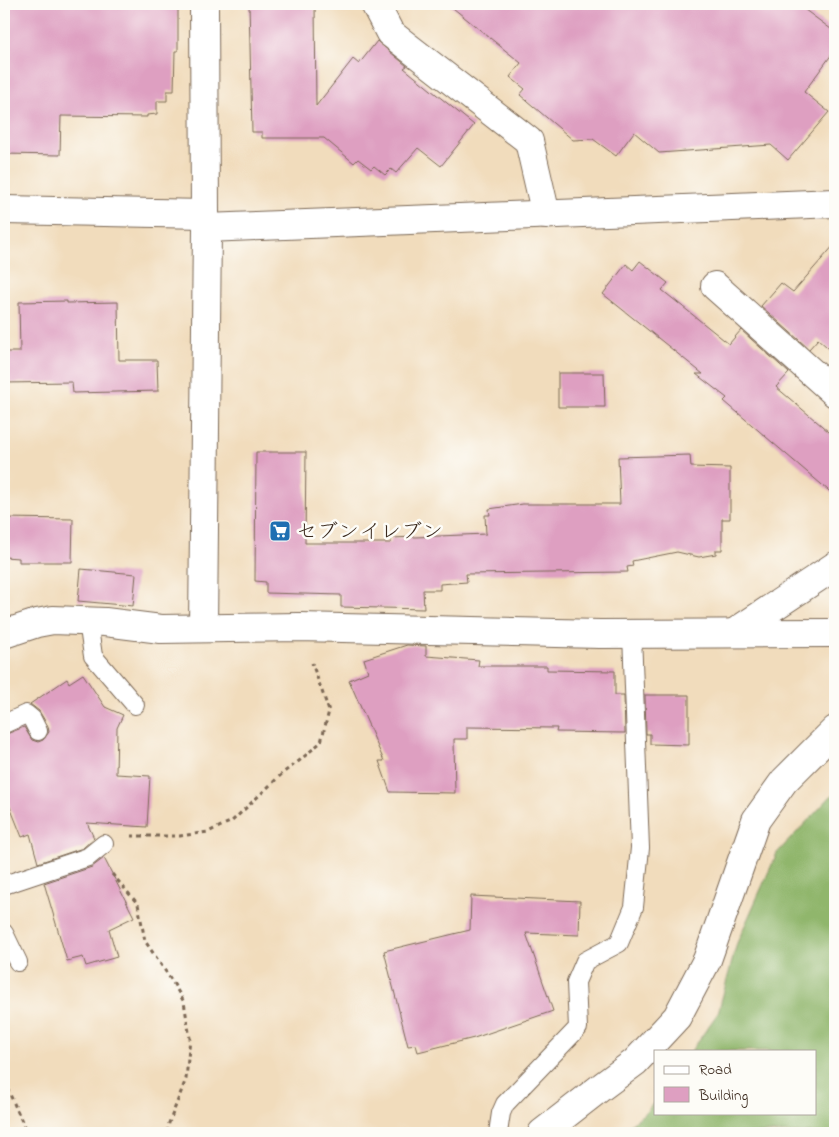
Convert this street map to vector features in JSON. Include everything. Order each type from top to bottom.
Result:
[{"type":"street","points":[[203,628],[206,221],[204,4]]},
{"type":"street","points":[[375,4],[390,33],[529,140],[546,215]]},
{"type":"street","points":[[4,210],[206,221],[546,215],[835,203]]},
{"type":"street","points":[[715,286],[835,393]]},
{"type":"street","points":[[734,633],[835,566]]},
{"type":"street","points":[[4,634],[53,620],[105,622],[161,629],[299,627],[632,634],[835,633]]},
{"type":"street","points":[[542,1133],[635,1062],[677,1017],[707,960],[756,820],[784,781],[835,730]]},
{"type":"lane","points":[[88,621],[93,656],[135,706]]},
{"type":"lane","points":[[498,1133],[501,1113],[505,1104],[578,1028],[576,982],[586,961],[619,943],[634,907],[640,848],[632,634]]},
{"type":"lane","points":[[4,724],[26,714],[32,719],[38,731]]},
{"type":"lane","points":[[4,885],[88,857],[100,848]]},
{"type":"lane","points":[[4,933],[18,962]]},
{"type":"path","points":[[167,1133],[168,1123],[186,1079],[190,1038],[184,1002],[145,941],[138,904],[100,848],[127,836],[180,836],[208,832],[232,821],[284,772],[321,742],[329,711],[299,627]]},
{"type":"path","points":[[4,1081],[25,1128],[30,1133]]},
{"type":"green space","points":[[835,792],[835,1133],[621,1133],[648,1110],[654,1102],[654,1114],[816,1114],[816,1050],[692,1050],[718,1013],[737,943],[777,853]]},
{"type":"building","points":[[4,4],[178,4],[178,51],[175,51],[174,91],[167,91],[167,101],[157,101],[157,114],[147,115],[147,117],[61,116],[60,155],[4,154]]},
{"type":"building","points":[[249,4],[315,4],[316,106],[353,59],[359,64],[377,41],[407,66],[404,68],[474,125],[441,166],[418,148],[396,173],[391,169],[385,175],[374,166],[371,169],[358,159],[354,163],[324,138],[262,138],[262,132],[252,132]]},
{"type":"building","points":[[448,4],[797,4],[835,32],[835,50],[804,92],[829,112],[788,160],[771,145],[659,153],[634,132],[616,156],[593,139],[573,140],[520,95],[525,89],[510,77],[521,63]]},
{"type":"building","points":[[835,244],[835,354],[818,339],[809,349],[761,306],[781,283],[793,292]]},
{"type":"building","points":[[640,261],[668,283],[662,290],[729,344],[741,330],[789,373],[776,387],[835,437],[835,496],[724,401],[727,398],[696,374],[703,374],[603,294],[626,264],[633,270]]},
{"type":"building","points":[[67,301],[67,303],[118,302],[119,360],[157,360],[158,391],[73,393],[72,382],[4,383],[4,352],[20,352],[19,302]]},
{"type":"building","points":[[558,373],[604,373],[605,407],[558,407]]},
{"type":"building","points":[[256,452],[306,452],[305,543],[391,543],[391,538],[486,534],[485,515],[490,515],[489,509],[523,504],[620,504],[618,457],[690,455],[691,467],[730,468],[730,519],[722,519],[722,550],[716,550],[716,554],[699,557],[677,552],[632,561],[633,566],[627,567],[628,572],[466,574],[467,582],[440,584],[440,590],[423,590],[424,609],[341,607],[341,595],[266,593],[266,582],[255,581]]},
{"type":"building","points":[[4,518],[73,519],[72,562],[19,562],[19,558],[4,557]]},
{"type":"building","points":[[81,569],[136,574],[133,606],[78,601]]},
{"type":"building","points":[[407,645],[426,646],[426,656],[479,660],[478,666],[547,666],[547,670],[615,671],[615,695],[624,695],[625,733],[556,732],[557,728],[467,727],[467,739],[454,739],[455,793],[390,792],[379,761],[384,761],[349,680],[368,672],[364,659]]},
{"type":"building","points":[[83,674],[105,707],[123,715],[117,728],[116,774],[150,776],[147,827],[87,823],[94,838],[83,848],[38,863],[30,834],[22,837],[4,792],[4,735],[24,727],[32,740],[38,742],[43,740],[49,732],[48,726],[39,711],[30,704],[67,679],[69,683]]},
{"type":"building","points":[[645,695],[689,695],[689,745],[650,744],[650,734],[646,734]]},
{"type":"building","points":[[104,858],[134,917],[109,929],[117,957],[86,966],[83,957],[67,961],[44,883],[92,867]]},
{"type":"building","points":[[471,896],[580,901],[579,935],[526,933],[553,1011],[474,1038],[418,1052],[416,1045],[408,1046],[384,951],[470,930]]},
{"type":"place","name":"セブンイレブン","points":[[280,531]]}]
